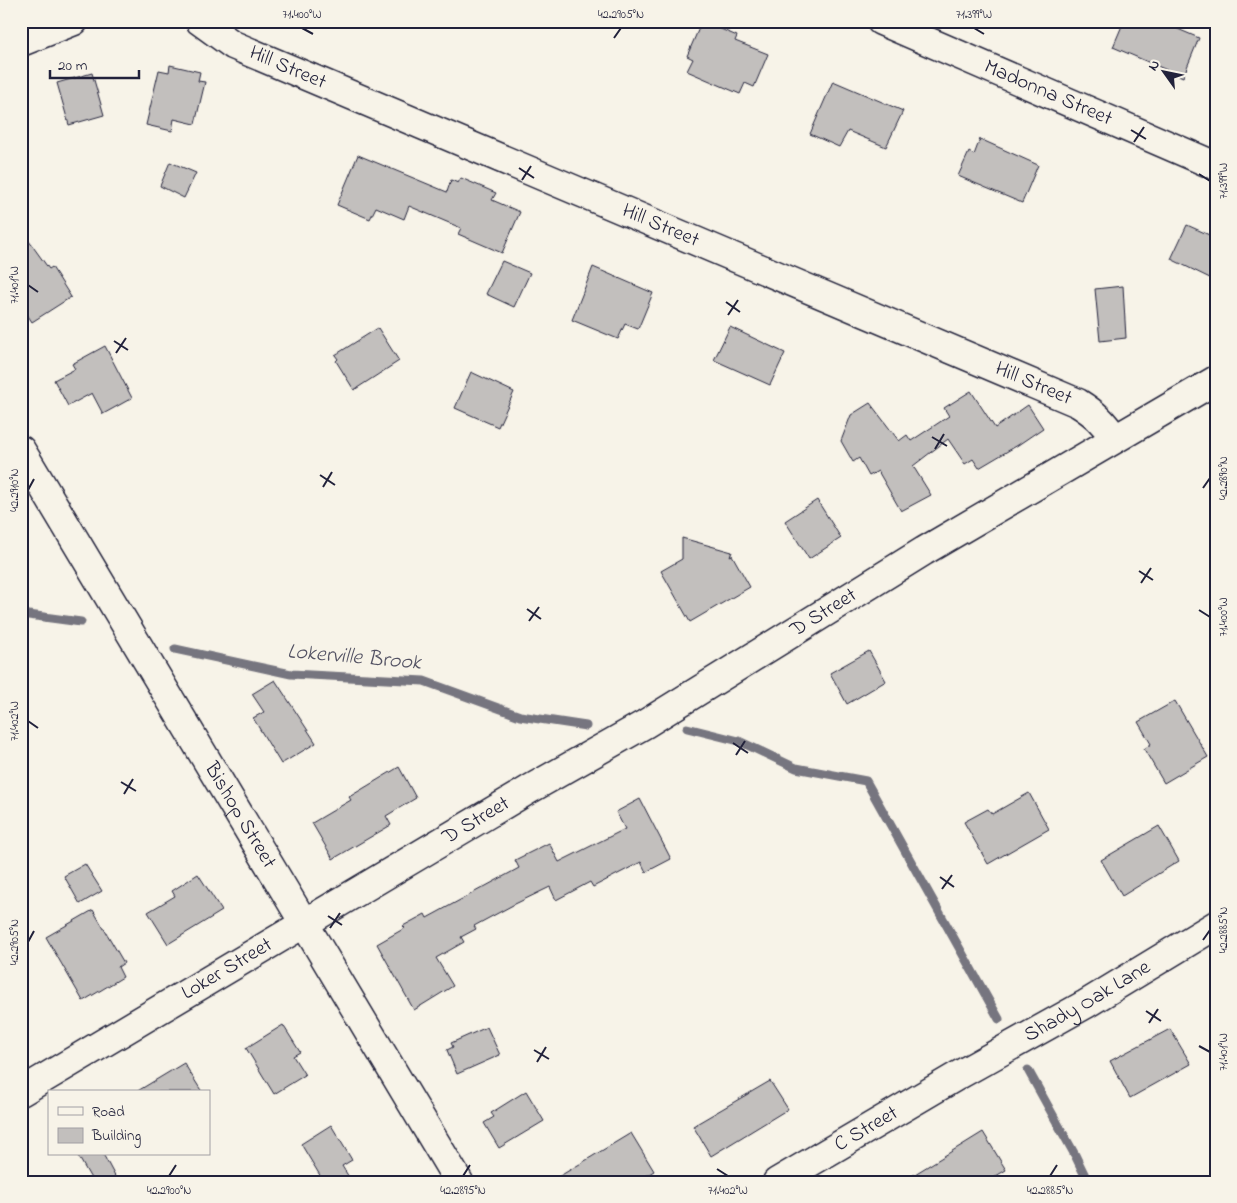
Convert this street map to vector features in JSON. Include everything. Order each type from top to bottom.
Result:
[{"type":"street","points":[[21,42],[74,21]]},
{"type":"street","name":"Hill Street","points":[[200,21],[210,30],[233,44],[1078,403],[1104,423],[1114,438]]},
{"type":"street","name":"Madonna Street","points":[[881,21],[1216,166]]},
{"type":"street","name":"D Street","points":[[433,848],[530,789],[645,724],[924,551],[1216,380]]},
{"type":"street","name":"Bishop Street","points":[[21,450],[459,1182]]},
{"type":"street","name":"Loker Street","points":[[21,1092],[433,848]]},
{"type":"street","name":"Shady Oak Lane","points":[[957,1076],[1086,1004],[1216,926]]},
{"type":"street","name":"C Street","points":[[777,1182],[957,1076]]},
{"type":"building","points":[[702,21],[737,36],[735,41],[768,54],[754,87],[745,83],[740,94],[687,71],[693,59],[687,56]]},
{"type":"building","points":[[1124,21],[1159,21],[1199,38],[1183,77],[1113,47]]},
{"type":"building","points":[[170,65],[200,72],[198,81],[205,82],[195,124],[174,119],[172,131],[146,125],[159,70],[169,72]]},
{"type":"building","points":[[92,73],[104,115],[69,125],[57,83]]},
{"type":"building","points":[[833,81],[903,111],[886,147],[848,131],[839,147],[810,134]]},
{"type":"building","points":[[980,139],[1038,165],[1022,203],[958,176],[969,152],[974,155]]},
{"type":"building","points":[[358,155],[447,192],[451,180],[458,183],[461,178],[496,193],[492,200],[520,212],[502,253],[458,234],[461,228],[409,206],[404,219],[376,207],[370,219],[337,205]]},
{"type":"building","points":[[170,162],[196,173],[184,198],[160,186]]},
{"type":"building","points":[[1187,225],[1216,238],[1216,281],[1171,259]]},
{"type":"building","points":[[21,230],[49,269],[52,267],[71,297],[32,322],[21,305]]},
{"type":"building","points":[[502,261],[530,273],[514,307],[486,294]]},
{"type":"building","points":[[593,267],[653,293],[638,329],[625,324],[618,339],[572,320]]},
{"type":"building","points":[[1123,286],[1126,338],[1100,341],[1095,289]]},
{"type":"building","points":[[730,327],[785,353],[770,385],[714,360]]},
{"type":"building","points":[[378,328],[399,361],[354,390],[336,361],[338,359],[335,355]]},
{"type":"building","points":[[105,346],[132,398],[103,414],[92,393],[68,406],[54,380],[75,369],[72,364]]},
{"type":"building","points":[[471,372],[514,392],[498,427],[455,408]]},
{"type":"building","points":[[971,391],[995,428],[1028,405],[1043,428],[979,468],[973,459],[965,464],[948,439],[913,466],[931,495],[901,511],[878,471],[869,476],[859,458],[853,462],[841,441],[851,415],[870,403],[899,441],[907,435],[911,441],[949,416],[944,408]]},
{"type":"building","points":[[817,500],[841,538],[809,559],[785,521]]},
{"type":"building","points":[[682,538],[732,552],[730,556],[732,555],[750,587],[690,622],[661,571],[682,559]]},
{"type":"building","points":[[869,651],[886,681],[847,704],[830,673]]},
{"type":"building","points":[[275,680],[316,743],[281,764],[253,718],[264,712],[252,694]]},
{"type":"building","points":[[1175,701],[1208,757],[1164,783],[1144,749],[1151,744],[1138,722]]},
{"type":"building","points":[[399,767],[416,798],[386,816],[391,825],[333,859],[312,823],[351,800],[349,797]]},
{"type":"building","points":[[1029,793],[1049,829],[988,864],[964,822],[988,809],[992,814]]},
{"type":"building","points":[[640,799],[671,859],[646,872],[641,862],[593,887],[590,882],[556,900],[550,887],[474,926],[476,929],[461,937],[464,942],[436,958],[453,986],[414,1010],[377,944],[425,914],[427,918],[519,868],[515,860],[549,843],[559,862],[625,829],[616,812]]},
{"type":"building","points":[[1159,826],[1179,861],[1122,896],[1101,860]]},
{"type":"building","points":[[85,864],[102,891],[80,904],[64,876]]},
{"type":"building","points":[[198,874],[222,911],[168,944],[148,912],[175,896],[172,891]]},
{"type":"building","points":[[93,910],[124,963],[118,967],[123,977],[83,1001],[46,937]]},
{"type":"building","points":[[283,1025],[300,1052],[293,1056],[305,1075],[274,1094],[246,1048]]},
{"type":"building","points":[[487,1027],[500,1055],[457,1074],[447,1050],[453,1047],[451,1043]]},
{"type":"building","points":[[1170,1029],[1191,1064],[1130,1098],[1110,1061]]},
{"type":"building","points":[[184,1063],[201,1090],[139,1090]]},
{"type":"building","points":[[770,1081],[788,1109],[711,1156],[693,1126]]},
{"type":"building","points":[[526,1091],[544,1121],[499,1148],[484,1123],[494,1117],[491,1113]]},
{"type":"building","points":[[331,1125],[352,1160],[342,1166],[352,1182],[324,1182],[301,1144]]},
{"type":"building","points":[[983,1132],[1006,1170],[986,1182],[902,1182]]},
{"type":"building","points":[[631,1133],[654,1171],[636,1182],[550,1182]]},
{"type":"building","points":[[78,1156],[104,1156],[118,1182],[93,1182]]},
{"type":"waterway","name":"Lokerville Brook","points":[[21,614],[81,622]]},
{"type":"waterway","name":"Lokerville Brook","points":[[175,649],[291,674],[424,681],[520,716],[586,726]]},
{"type":"waterway","name":"Lokerville Brook","points":[[687,728],[739,741],[796,768],[866,781],[999,1019]]},
{"type":"waterway","name":"Lokerville Brook","points":[[1028,1070],[1088,1182]]}]
